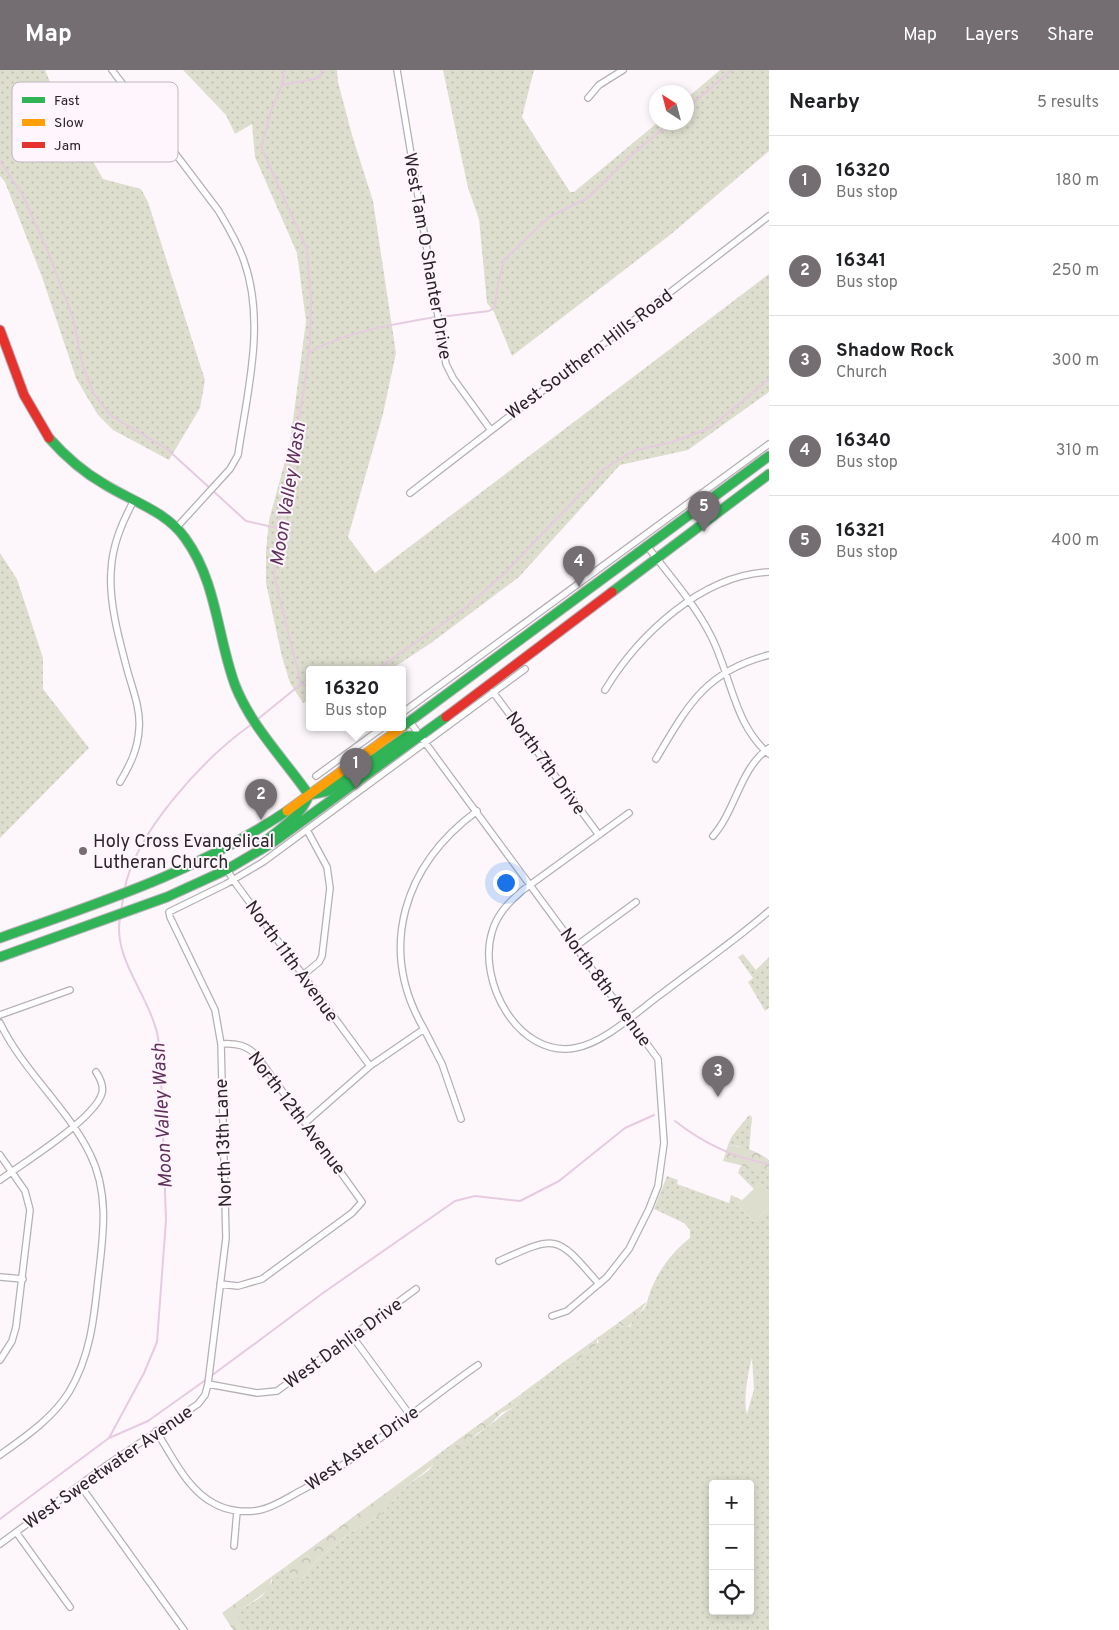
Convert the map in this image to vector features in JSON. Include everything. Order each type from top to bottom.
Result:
[{"type":"main road","points":[[0,330],[23,397],[45,435],[78,467],[155,511],[176,527],[196,551],[208,575],[223,647],[236,687],[249,712],[309,794],[316,795],[328,791],[407,736],[423,739]]},
{"type":"main road","points":[[406,725],[769,456]]},
{"type":"main road","points":[[0,958],[167,897],[226,870],[272,843],[423,739],[628,579],[769,474]]},
{"type":"main road","points":[[619,567],[628,579]]},
{"type":"main road","points":[[0,938],[161,880],[217,854],[265,826],[397,731]]},
{"type":"main road","points":[[253,854],[270,835],[305,806],[309,794]]},
{"type":"main road","points":[[81,908],[87,925]]},
{"type":"street","points":[[112,70],[121,82]]},
{"type":"street","name":"West Tam O Shanter Drive","points":[[397,70],[446,364],[457,384],[490,429]]},
{"type":"street","points":[[588,98],[599,85],[623,70]]},
{"type":"street","points":[[176,527],[230,469],[238,455],[253,344],[254,321],[252,289],[239,247],[218,210],[178,157]]},
{"type":"street","name":"West Southern Hills Road","points":[[410,493],[490,429],[769,216]]},
{"type":"street","points":[[406,710],[769,444]]},
{"type":"street","points":[[120,782],[133,758],[140,727],[136,702],[119,638],[111,573],[114,547],[121,524],[134,500]]},
{"type":"street","points":[[647,546],[689,602],[711,636],[745,724],[768,751],[752,765],[723,825],[713,836]]},
{"type":"street","points":[[613,559],[619,567]]},
{"type":"street","points":[[605,690],[628,656],[643,640],[689,602],[725,581],[750,574],[769,572]]},
{"type":"street","points":[[656,760],[686,708],[704,689],[725,673],[748,661],[769,656]]},
{"type":"street","points":[[233,880],[307,830],[423,739],[525,669]]},
{"type":"street","name":"North 7th Drive","points":[[493,692],[599,835]]},
{"type":"street","name":"North 8th Avenue","points":[[406,727],[423,739],[658,1059],[664,1132],[662,1164],[652,1201],[633,1243],[615,1268],[567,1311],[552,1316]]},
{"type":"street","points":[[316,776],[378,731]]},
{"type":"street","points":[[346,755],[352,763]]},
{"type":"street","points":[[461,1119],[445,1071],[408,1000],[402,971],[402,930],[411,892],[431,855],[456,827],[477,811]]},
{"type":"street","points":[[629,812],[510,900],[499,915],[492,933],[490,951],[491,971],[503,1006],[514,1022],[536,1042],[550,1048],[562,1049],[589,1044],[629,1018],[769,911]]},
{"type":"street","points":[[303,975],[319,962],[322,956],[330,888],[327,867],[307,830]]},
{"type":"street","name":"North 11th Avenue","points":[[217,854],[233,880],[370,1066]]},
{"type":"street","name":"North 13th Lane","points":[[208,1383],[226,1238],[220,1044],[215,1010],[170,918],[169,912],[233,880]]},
{"type":"street","points":[[576,946],[636,902]]},
{"type":"street","points":[[0,1016],[70,990]]},
{"type":"street","points":[[0,1023],[15,1050],[72,1127],[93,1161],[101,1184],[104,1204],[104,1228],[88,1350],[81,1370],[68,1393],[53,1412],[0,1455]]},
{"type":"street","points":[[305,1123],[370,1066],[424,1029]]},
{"type":"street","name":"North 12th Avenue","points":[[220,1044],[234,1044],[252,1050],[362,1202],[352,1213],[262,1278],[238,1286],[220,1284]]},
{"type":"street","points":[[0,1180],[89,1114],[102,1092],[101,1080],[96,1072]]},
{"type":"street","points":[[0,1155],[25,1191],[30,1210],[16,1327],[12,1341],[0,1360]]},
{"type":"street","points":[[499,1261],[537,1245],[556,1243],[564,1247],[576,1258],[599,1284]]},
{"type":"street","points":[[0,1277],[22,1279]]},
{"type":"street","name":"West Dahlia Drive","points":[[208,1383],[257,1393],[277,1391],[416,1289]]},
{"type":"street","points":[[352,1336],[410,1415]]},
{"type":"street","name":"West Aster Drive","points":[[237,1511],[261,1510],[291,1496],[330,1473],[478,1364]]},
{"type":"street","name":"West Sweetwater Avenue","points":[[0,1544],[156,1431],[198,1404],[205,1395],[208,1383]]},
{"type":"street","points":[[156,1431],[197,1492],[217,1505],[237,1511],[234,1546]]},
{"type":"street","points":[[80,1485],[182,1628],[174,1630]]},
{"type":"street","points":[[16,1532],[70,1607]]},
{"type":"green space","points":[[0,70],[45,70],[50,82],[12,82],[12,162],[93,162],[103,179],[141,189],[148,202],[205,380],[200,408],[169,460],[113,430],[98,415],[76,378],[42,277],[5,182],[0,176]]},
{"type":"green space","points":[[183,70],[337,70],[338,82],[352,135],[373,201],[396,353],[383,414],[348,537],[375,573],[769,274],[769,392],[688,450],[620,465],[519,577],[431,643],[396,666],[306,666],[306,701],[303,703],[290,683],[282,657],[266,583],[266,551],[269,520],[290,443],[306,321],[297,253],[255,157],[252,124],[235,134],[226,115]]},
{"type":"green space","points":[[443,70],[534,70],[522,117],[570,192],[574,192],[649,130],[694,130],[694,92],[720,70],[769,70],[769,151],[670,235],[512,356],[494,312],[487,303],[479,219],[468,188]]},
{"type":"green space","points":[[0,553],[17,579],[43,658],[43,689],[89,748],[0,838]]},
{"type":"green space","points":[[743,954],[756,970],[769,957],[769,1008],[765,1011],[748,982],[753,978],[738,957]]},
{"type":"green space","points":[[749,1115],[752,1117],[749,1151],[739,1146],[728,1145],[734,1133]]},
{"type":"green space","points":[[728,1145],[739,1146],[765,1157],[769,1160],[769,1172],[723,1161]]},
{"type":"green space","points":[[744,1165],[769,1172],[769,1192],[760,1183],[754,1189],[738,1173],[740,1167]]},
{"type":"green space","points":[[667,1176],[678,1180],[677,1184],[729,1203],[731,1195],[742,1200],[737,1205],[754,1222],[769,1208],[769,1630],[240,1630],[238,1623],[239,1613],[262,1596],[272,1582],[271,1577],[285,1567],[294,1578],[303,1578],[317,1560],[350,1533],[381,1514],[408,1485],[429,1470],[433,1465],[432,1459],[452,1444],[460,1448],[516,1406],[521,1394],[565,1361],[570,1364],[577,1361],[599,1342],[597,1338],[618,1323],[622,1327],[630,1327],[634,1319],[645,1308],[652,1287],[663,1266],[678,1248],[690,1238],[690,1230],[684,1223],[654,1209]],"holes":[[[752,1358],[754,1389],[747,1414],[746,1394]]]},
{"type":"green space","points":[[760,1183],[769,1192],[769,1208],[754,1222],[737,1205]]},
{"type":"green space","points":[[646,1302],[638,1316],[626,1329],[618,1323]]},
{"type":"green space","points":[[597,1338],[597,1344],[577,1361],[570,1364],[565,1361]]},
{"type":"green space","points":[[521,1394],[516,1406],[501,1413],[488,1427],[476,1434],[460,1449],[452,1444]]},
{"type":"green space","points":[[432,1459],[433,1465],[408,1485],[381,1514],[350,1533],[317,1560],[303,1578],[294,1578],[285,1567]]},
{"type":"green space","points":[[271,1577],[270,1585],[265,1592],[240,1613],[238,1621],[240,1630],[233,1630],[222,1613]]},
{"type":"waterway","name":"Moon Valley Wash","points":[[258,719],[301,684],[274,575],[278,528],[304,389],[310,341],[311,298],[307,249],[261,147],[272,108],[282,85],[284,70]]},
{"type":"waterway","name":"Moon Valley Wash","points":[[282,85],[319,78],[322,70]]},
{"type":"waterway","points":[[694,102],[732,70]]},
{"type":"waterway","points":[[440,317],[489,311],[495,307],[504,260],[549,217],[588,198],[633,154],[662,130]]},
{"type":"waterway","points":[[0,161],[22,194],[47,249],[73,318],[83,367],[94,394],[110,415],[167,449],[246,521],[277,528]]},
{"type":"waterway","points":[[309,353],[354,334],[435,317]]},
{"type":"waterway","points":[[382,666],[464,609],[505,573],[604,469],[633,451],[672,442],[710,428],[769,379]]},
{"type":"waterway","points":[[301,684],[306,686]]},
{"type":"waterway","name":"Moon Valley Wash","points":[[124,892],[130,869],[141,846],[156,822],[213,756],[252,724]]},
{"type":"waterway","name":"Moon Valley Wash","points":[[121,911],[123,899]]},
{"type":"waterway","name":"Moon Valley Wash","points":[[0,1519],[109,1438],[144,1373],[157,1342],[166,1220],[160,1049],[157,1031],[150,1013],[125,960],[119,932],[120,918]]},
{"type":"waterway","points":[[211,1376],[323,1293],[455,1201],[475,1196],[520,1201],[559,1181],[625,1128],[654,1115]]},
{"type":"waterway","points":[[675,1121],[708,1143],[731,1154],[769,1164]]},
{"type":"waterway","points":[[109,1438],[148,1421],[207,1379]]},
{"type":"traffic: fast","points":[[49,438],[82,469],[114,490],[148,507],[168,521],[185,538],[196,555],[204,573],[229,666],[242,700],[259,728],[309,795]]},
{"type":"traffic: fast","points":[[406,724],[769,456]]},
{"type":"traffic: fast","points":[[612,592],[769,474]]},
{"type":"traffic: fast","points":[[0,957],[167,897],[226,870],[272,843],[446,717]]},
{"type":"traffic: fast","points":[[309,795],[328,791],[407,736],[420,736]]},
{"type":"traffic: fast","points":[[259,847],[294,818],[309,795]]},
{"type":"traffic: fast","points":[[0,938],[112,898],[183,869],[218,852],[287,811]]},
{"type":"traffic: slow","points":[[287,811],[397,731]]},
{"type":"traffic: jam","points":[[0,330],[24,395],[49,438]]},
{"type":"traffic: jam","points":[[446,717],[612,592]]},
{"type":"place","name":"16321","points":[[704,532]]},
{"type":"place","name":"16340","points":[[579,587]]},
{"type":"place","name":"16320","points":[[356,789]]},
{"type":"place","name":"16341","points":[[261,820]]},
{"type":"place","name":"Holy Cross Evangelical Lutheran Church","points":[[83,851]]},
{"type":"place","name":"Shadow Rock","points":[[718,1097]]}]
